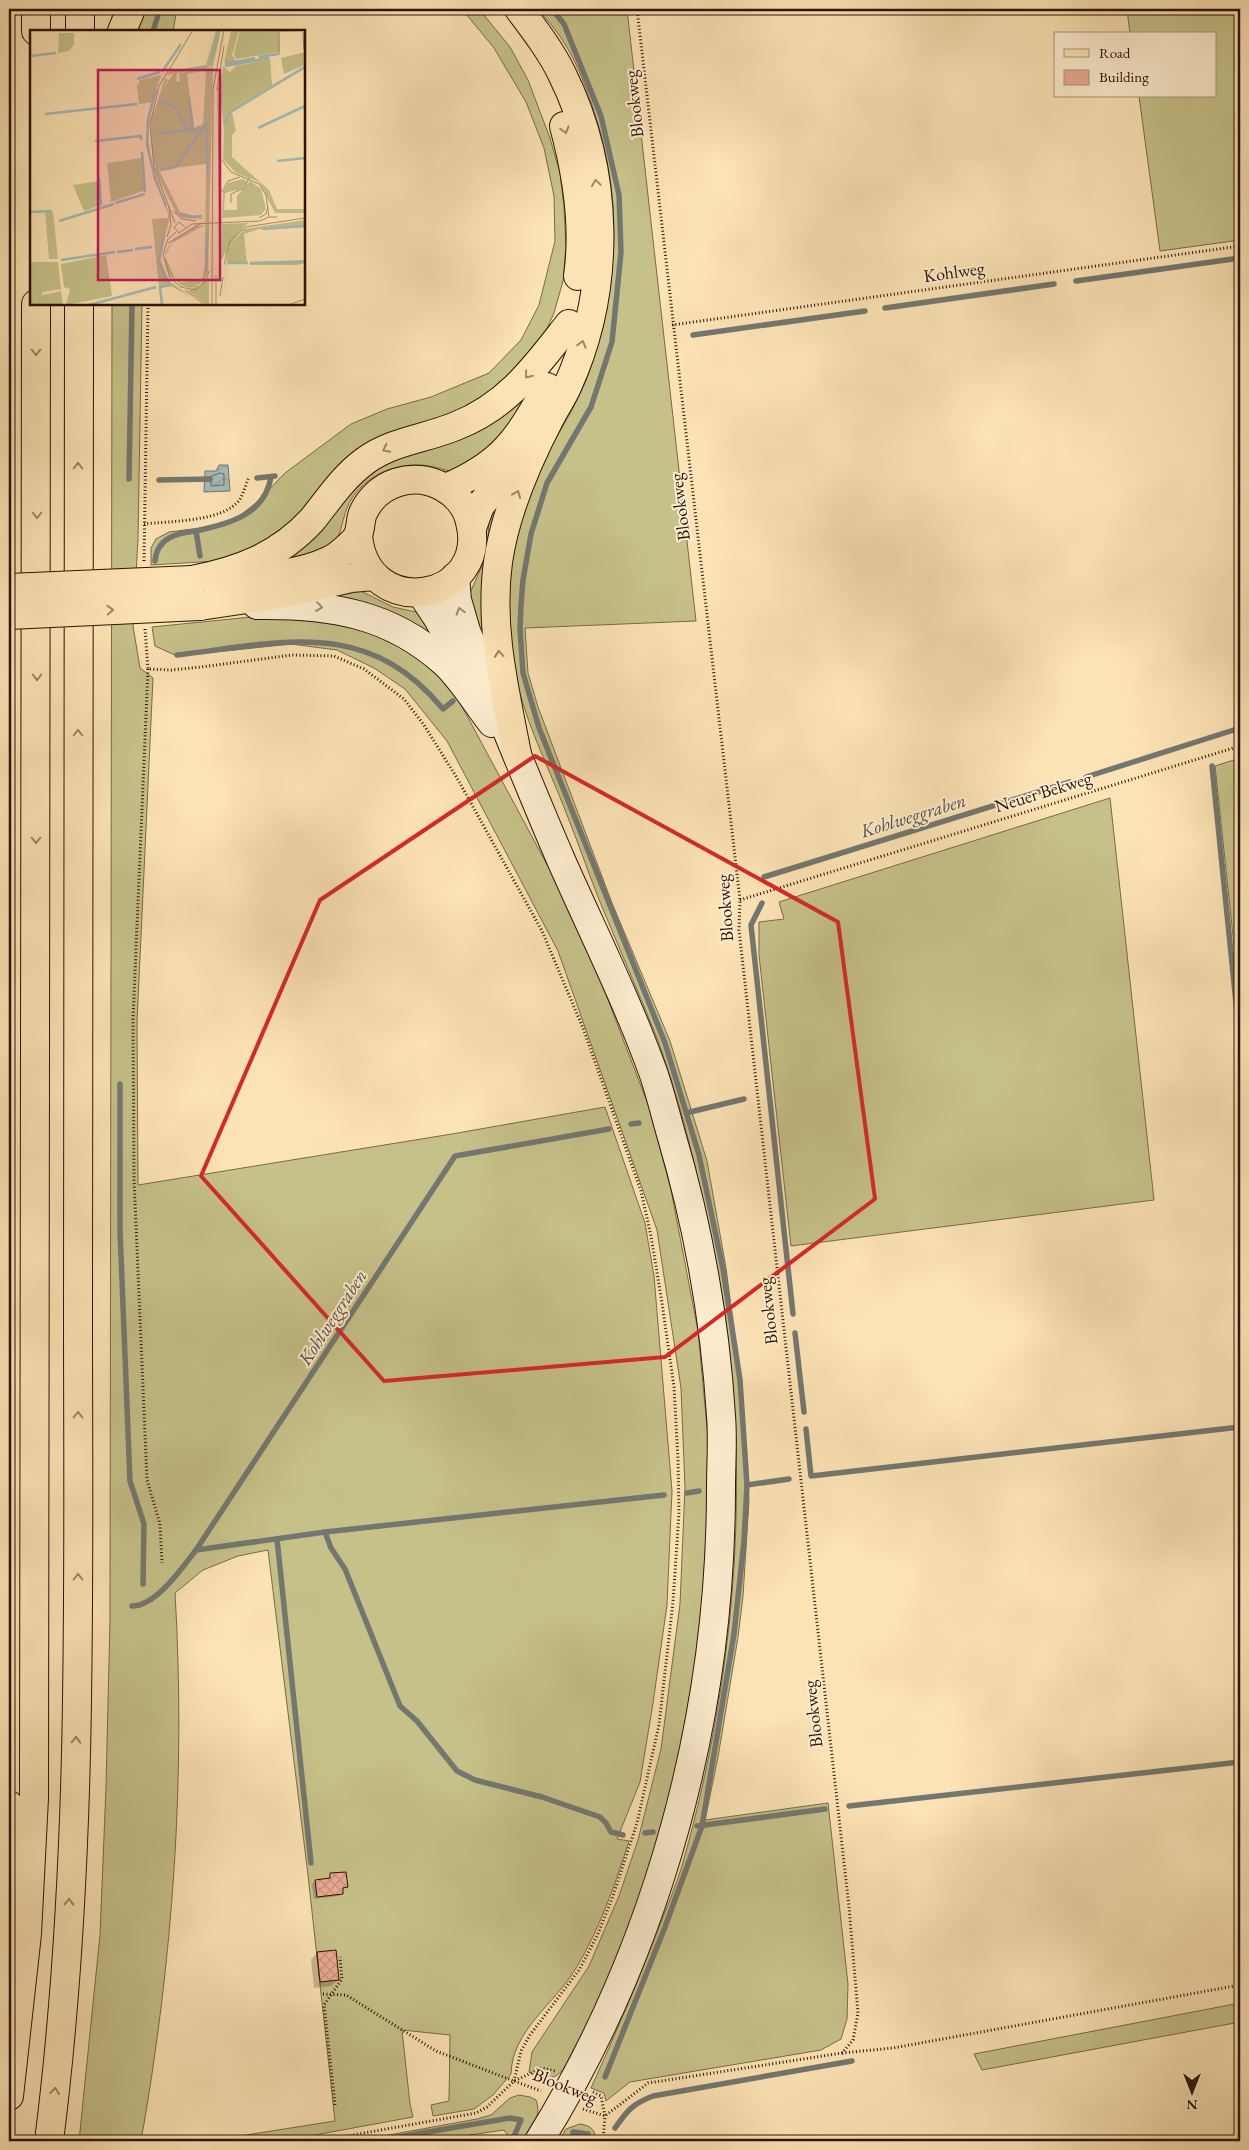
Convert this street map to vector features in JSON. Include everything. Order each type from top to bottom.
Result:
[{"type":"main road","points":[[36,9],[36,30]]},
{"type":"main road","points":[[80,9],[80,30]]},
{"type":"main road","points":[[122,30],[131,9]]},
{"type":"main road","points":[[446,488],[468,479],[495,461],[514,440],[550,381],[561,354],[569,324],[580,262],[578,194],[564,127],[541,68],[522,37],[501,9]]},
{"type":"main road","points":[[517,754],[499,661],[496,625],[498,562],[510,511],[549,420],[578,360],[591,311],[598,260],[599,210],[592,160],[572,96],[553,58],[519,9]]},
{"type":"main road","points":[[9,2096],[27,1934],[34,1798],[36,305]]},
{"type":"main road","points":[[49,2141],[60,2048],[67,1951],[78,1692],[79,305]]},
{"type":"main road","points":[[192,580],[248,566],[294,537],[312,520],[342,480],[364,461],[376,454],[400,442],[455,427],[489,409],[522,382],[569,324]]},
{"type":"main road","points":[[472,528],[463,505],[446,488],[425,480],[403,480],[374,496],[362,515],[358,536],[362,558],[374,576],[384,584],[396,590],[420,593],[439,588],[455,577],[462,569],[471,550],[472,528],[480,506],[549,420]]},
{"type":"main road","points":[[9,588],[253,577],[309,568],[331,560],[358,536]]},
{"type":"main road","points":[[200,606],[280,594],[350,578],[374,576]]},
{"type":"main road","points":[[455,577],[457,600],[466,631],[653,1073],[696,1226],[710,1306],[721,1417],[721,1511],[718,1593],[704,1699],[682,1802],[656,1891],[620,1985],[563,2103],[539,2141]]},
{"type":"main road","points":[[420,593],[459,656],[561,859]]},
{"type":"main road","points":[[9,615],[200,606],[290,605],[320,607],[359,614],[386,623],[419,642],[446,664],[492,723]]},
{"type":"main road","points":[[9,1805],[21,1990]]},
{"type":"path","name":"Blookweg","points":[[319,2141],[476,2113],[488,2107],[514,2081],[533,2087],[563,2103],[605,2116],[648,2083],[842,2053],[853,2040],[858,2013],[739,930],[740,900],[672,325],[637,9]]},
{"type":"path","name":"Kohlweg","points":[[672,325],[1240,246]]},
{"type":"path","points":[[144,570],[148,305]]},
{"type":"path","points":[[144,524],[196,519],[219,514],[239,501],[249,477]]},
{"type":"path","points":[[144,626],[148,669],[133,1019],[134,1179],[147,1480],[160,1524],[162,1563]]},
{"type":"path","points":[[148,669],[171,670],[292,655],[334,656],[364,669],[404,699],[424,725],[456,778],[542,932],[583,1028],[641,1191],[662,1303],[674,1387],[679,1513],[674,1582],[659,1725],[637,1823],[612,1900],[597,1936],[579,1970],[530,2035],[521,2051],[514,2081],[436,2051],[346,1995],[323,1994]]},
{"type":"path","name":"Neuer Bekweg","points":[[740,900],[1240,746]]},
{"type":"path","points":[[335,2105],[324,2005],[342,1979],[340,1957]]},
{"type":"path","points":[[842,2053],[893,2048],[1240,1985]]},
{"type":"path","points":[[603,2141],[605,2116]]},
{"type":"highlighted area","points":[[535,756],[838,922],[875,1199],[665,1357],[384,1381],[201,1176],[320,900]]},
{"type":"shaded area","points":[[145,9],[177,9],[173,30],[134,30]]},
{"type":"shaded area","points":[[462,9],[479,9],[510,47],[528,80],[550,138],[560,173],[566,247],[563,281],[554,313],[543,337],[504,385],[268,540],[245,553],[217,561],[151,565],[151,548],[156,539],[169,532],[200,528],[234,520],[256,503],[285,473],[351,424],[387,409],[431,397],[489,373],[521,340],[539,305],[555,241],[554,196],[544,148],[526,102],[494,48]]},
{"type":"shaded area","points":[[538,9],[627,9],[696,621],[525,628],[528,673],[538,707],[612,903],[670,1041],[707,1161],[726,1268],[742,1392],[749,1501],[743,1596],[738,1637],[718,1757],[705,1820],[828,1803],[848,1984],[847,2019],[841,2039],[821,2050],[630,2082],[606,2101],[604,2093],[591,2088],[635,1988],[677,1881],[698,1806],[711,1746],[729,1624],[734,1563],[736,1440],[728,1336],[713,1249],[689,1142],[657,1038],[598,897],[526,714],[511,650],[509,600],[514,551],[519,527],[535,480],[545,458],[585,384],[607,302],[614,248],[612,194],[603,141],[595,114],[570,52]]},
{"type":"shaded area","points":[[1127,9],[1240,9],[1240,240],[1160,251],[1139,98],[1216,98],[1216,32],[1130,32]]},
{"type":"shaded area","points":[[112,305],[142,305],[138,539],[133,626],[140,668],[153,678],[137,1022],[138,1185],[605,1107],[645,1223],[654,1276],[672,1491],[667,1605],[640,1782],[617,1839],[629,1841],[600,1922],[576,1968],[526,2031],[513,2058],[511,2074],[493,2095],[474,2109],[433,2116],[431,2105],[449,2101],[450,2035],[402,2030],[413,2117],[282,2141],[208,2141],[335,2121],[308,1875],[268,1550],[238,1556],[203,1570],[175,1593],[179,1731],[178,1800],[174,1868],[169,1937],[161,2005],[141,2141],[79,2141],[100,1935],[110,1620]]},
{"type":"shaded area","points":[[545,370],[502,444],[455,472],[422,465],[410,465],[388,470],[377,475],[359,489],[352,498],[337,539],[331,547],[299,561],[280,559],[369,472]]},
{"type":"shaded area","points":[[498,498],[490,658],[467,600],[487,554],[489,517]]},
{"type":"shaded area","points":[[359,590],[393,607],[416,612],[428,620],[465,673],[391,613],[364,602],[326,593]]},
{"type":"shaded area","points":[[271,615],[334,616],[410,650],[451,686],[579,924],[649,1107],[671,1190],[698,1331],[708,1438],[709,1505],[701,1631],[674,1784],[647,1883],[595,2009],[563,2070],[556,2076],[544,2080],[529,2072],[532,2052],[589,1966],[619,1896],[638,1840],[661,1749],[680,1604],[685,1487],[681,1388],[657,1230],[558,951],[447,741],[405,689],[374,668],[337,650],[291,644],[177,656],[155,646],[152,627]]},
{"type":"shaded area","points":[[1240,758],[1240,1002],[1215,766]]},
{"type":"shaded area","points":[[1110,798],[1154,1200],[791,1246],[759,955],[759,922],[784,919],[779,902]]},
{"type":"shaded area","points":[[1240,2003],[1240,2022],[982,2070],[974,2054]]},
{"type":"shaded area","points":[[519,2095],[536,2100],[538,2106],[535,2122],[524,2141],[505,2141],[508,2136],[504,2130],[429,2141],[356,2141],[477,2119],[491,2115],[510,2098]]},
{"type":"shaded area","points":[[580,2124],[592,2129],[596,2141],[559,2141],[566,2129]]},
{"type":"water","points":[[219,465],[228,465],[230,491],[204,492],[205,471],[216,471]]},
{"type":"building","points":[[346,1872],[348,1887],[343,1888],[343,1894],[317,1897],[315,1880],[330,1878],[330,1873]]},
{"type":"building","points":[[336,1950],[339,1980],[320,1982],[317,1952]]},
{"type":"waterway","points":[[153,30],[160,9]]},
{"type":"waterway","points":[[552,9],[564,24],[601,116],[619,195],[621,252],[612,342],[591,407],[547,483],[531,534],[521,604],[520,629],[523,673],[539,728],[665,1043],[699,1155],[723,1269],[740,1380],[747,1485],[744,1541],[734,1634],[702,1826],[665,1927],[605,2077]]},
{"type":"waterway","points":[[1076,281],[1240,258]]},
{"type":"waterway","points":[[885,308],[1054,284]]},
{"type":"waterway","points":[[129,479],[132,305]]},
{"type":"waterway","points":[[693,335],[865,311]]},
{"type":"waterway","points":[[257,478],[275,476]]},
{"type":"waterway","points":[[200,556],[196,531],[232,521],[253,509],[267,490],[271,477]]},
{"type":"waterway","points":[[159,480],[210,479]]},
{"type":"waterway","points":[[155,561],[159,547],[169,538],[181,533],[196,531]]},
{"type":"waterway","points":[[177,655],[287,642],[320,643],[352,648],[384,660],[414,679],[443,709],[453,701]]},
{"type":"waterway","name":"Kohlweggraben","points":[[1086,777],[1240,728]]},
{"type":"waterway","points":[[1212,766],[1240,1042]]},
{"type":"waterway","name":"Kohlweggraben","points":[[764,877],[1070,782]]},
{"type":"waterway","points":[[762,903],[751,925],[793,1314]]},
{"type":"waterway","points":[[120,1084],[120,1230],[130,1481],[144,1524],[143,1584]]},
{"type":"waterway","name":"Kohlweggraben","points":[[690,1112],[744,1099]]},
{"type":"waterway","name":"Kohlweggraben","points":[[631,1124],[639,1123]]},
{"type":"waterway","name":"Kohlweggraben","points":[[132,1606],[150,1600],[159,1593],[196,1550],[455,1156],[609,1129]]},
{"type":"waterway","points":[[795,1333],[804,1412]]},
{"type":"waterway","points":[[806,1429],[811,1476],[1240,1427]]},
{"type":"waterway","points":[[747,1485],[789,1479]]},
{"type":"waterway","points":[[687,1493],[699,1491]]},
{"type":"waterway","points":[[196,1550],[325,1532],[664,1495]]},
{"type":"waterway","points":[[325,1532],[331,1548],[345,1569],[400,1706],[417,1721],[457,1771],[475,1780],[542,1797],[600,1817],[611,1832],[623,1835]]},
{"type":"waterway","points":[[277,1539],[311,1863]]},
{"type":"waterway","points":[[849,1806],[1240,1762]]},
{"type":"waterway","points":[[697,1826],[825,1809]]},
{"type":"waterway","points":[[645,1833],[653,1832]]},
{"type":"waterway","points":[[615,2128],[631,2109],[653,2096],[852,2061]]},
{"type":"waterway","points":[[381,2140],[510,2118],[521,2120],[512,2141]]},
{"type":"waterway","points":[[573,2141],[573,2132],[588,2134]]}]
